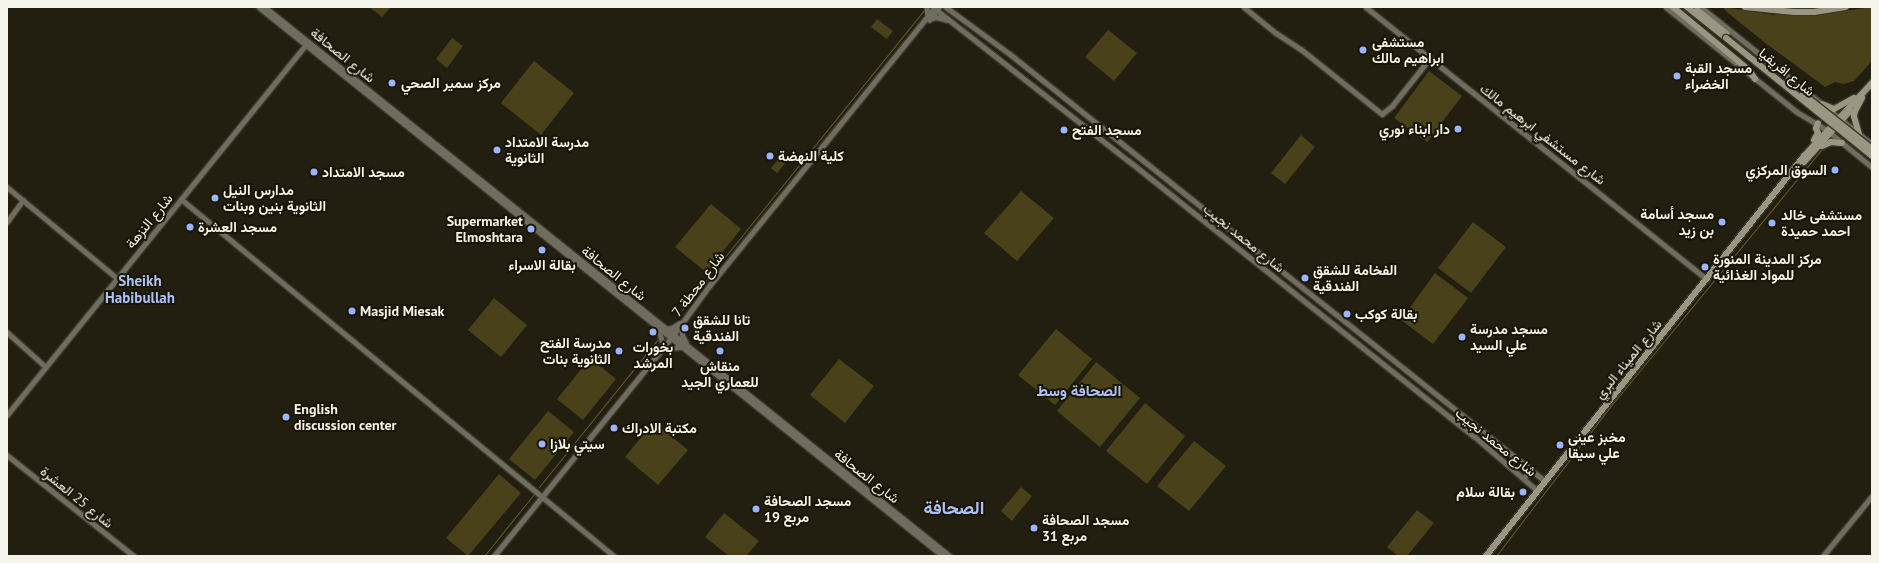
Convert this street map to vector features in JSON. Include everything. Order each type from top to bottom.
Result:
[{"type":"highway","points":[[1673,7],[1749,70],[1755,79]]},
{"type":"highway","name":"شارع افريقيا","points":[[1687,7],[1872,149]]},
{"type":"highway","name":"شارع افريقيا","points":[[1694,7],[1727,37],[1872,156]]},
{"type":"highway","points":[[1745,7],[1794,12],[1814,12],[1846,7]]},
{"type":"highway","points":[[1810,151],[1829,132],[1872,83]]},
{"type":"highway","points":[[1822,104],[1834,109],[1861,96],[1872,88]]},
{"type":"highway","points":[[1859,134],[1854,116],[1861,96]]},
{"type":"highway","points":[[1810,151],[1818,133],[1816,128],[1818,123]]},
{"type":"highway","points":[[1810,151],[1827,143],[1842,143]]},
{"type":"highway","name":"شارع الميناء البري","points":[[1486,556],[1810,151]]},
{"type":"main road","name":"شارع الصحافة","points":[[259,7],[307,43],[665,328],[682,347],[943,556]]},
{"type":"main road","name":"شارع الصحافة","points":[[265,7],[307,43],[658,328],[696,352],[950,556]]},
{"type":"main road","points":[[927,7],[928,18],[936,17],[950,20]]},
{"type":"main road","name":"شارع محمد نجيب","points":[[946,7],[1010,54],[1545,481]]},
{"type":"main road","points":[[953,7],[959,17]]},
{"type":"main road","points":[[1244,7],[1301,49],[1382,114],[1396,102],[1430,58]]},
{"type":"main road","name":"شارع مستشفي ابرهيم مالك","points":[[1366,7],[1707,279]]},
{"type":"main road","points":[[1666,7],[1797,112],[1818,123],[1872,167]]},
{"type":"main road","points":[[1701,7],[1872,144]]},
{"type":"main road","name":"شارع محطة 7","points":[[494,556],[663,348],[708,288],[856,103],[936,8]]},
{"type":"main road","name":"شارع محمد نجيب","points":[[936,8],[1178,199],[1524,478],[1538,491]]},
{"type":"main road","name":"شارع النزهة","points":[[7,415],[307,43]]},
{"type":"main road","points":[[7,187],[117,278]]},
{"type":"main road","points":[[181,199],[283,285],[358,343],[541,497],[614,556]]},
{"type":"main road","points":[[7,222],[23,200]]},
{"type":"main road","points":[[665,328],[672,328],[685,320]]},
{"type":"main road","points":[[681,325],[684,340],[696,352]]},
{"type":"main road","points":[[658,328],[662,337],[663,348],[682,347]]},
{"type":"main road","points":[[7,332],[46,367]]},
{"type":"main road","name":"شارع 25 العشرة","points":[[7,455],[134,556]]},
{"type":"main road","points":[[1524,478],[1531,469]]},
{"type":"main road","points":[[1823,556],[1872,496]]},
{"type":"shaded area","points":[[369,7],[391,7],[382,17]]},
{"type":"shaded area","points":[[1723,7],[1774,15],[1818,15],[1872,7],[1872,61],[1854,81],[1844,84],[1835,82],[1825,87],[1764,42],[1727,12]]},
{"type":"shaded area","points":[[877,19],[893,31],[887,39],[871,27]]},
{"type":"shaded area","points":[[1108,30],[1137,53],[1114,81],[1085,57]]},
{"type":"shaded area","points":[[452,38],[463,46],[447,68],[436,59]]},
{"type":"shaded area","points":[[534,61],[574,93],[541,135],[501,103]]},
{"type":"shaded area","points":[[1429,71],[1462,96],[1427,142],[1394,118]]},
{"type":"shaded area","points":[[1301,135],[1315,147],[1285,184],[1271,173]]},
{"type":"shaded area","points":[[782,155],[788,160],[777,173],[771,168]]},
{"type":"shaded area","points":[[1021,191],[1054,218],[1017,261],[984,233]]},
{"type":"shaded area","points":[[711,204],[741,229],[706,272],[675,247]]},
{"type":"shaded area","points":[[1473,222],[1506,247],[1471,293],[1438,268]]},
{"type":"shaded area","points":[[1435,273],[1468,298],[1433,344],[1401,320]]},
{"type":"shaded area","points":[[494,298],[527,325],[501,357],[468,330]]},
{"type":"shaded area","points":[[1056,329],[1092,359],[1055,405],[1018,375]]},
{"type":"shaded area","points":[[590,358],[616,379],[583,420],[557,399]]},
{"type":"shaded area","points":[[839,359],[874,386],[845,423],[810,395]]},
{"type":"shaded area","points":[[1096,362],[1140,398],[1100,447],[1057,411]]},
{"type":"shaded area","points":[[1145,403],[1185,436],[1147,484],[1106,451]]},
{"type":"shaded area","points":[[548,411],[574,432],[535,480],[509,459]]},
{"type":"shaded area","points":[[654,422],[688,450],[658,485],[625,457]]},
{"type":"shaded area","points":[[1194,441],[1226,466],[1189,511],[1157,486]]},
{"type":"shaded area","points":[[499,474],[521,493],[468,556],[446,538]]},
{"type":"shaded area","points":[[1021,487],[1032,496],[1012,521],[1001,511]]},
{"type":"shaded area","points":[[1417,510],[1434,523],[1407,556],[1398,556],[1387,547]]},
{"type":"shaded area","points":[[724,513],[759,541],[746,556],[729,556],[705,537]]},
{"type":"waterway","points":[[682,310],[925,9]]},
{"type":"waterway","points":[[1496,556],[1610,407],[1822,149]]},
{"type":"waterway","points":[[539,487],[659,338]]},
{"type":"waterway","points":[[484,556],[534,494]]},
{"type":"place","name":"مستشفى ابراهيم مالك","points":[[1363,50]]},
{"type":"place","name":"مسجد القبة الخضراء","points":[[1677,76]]},
{"type":"place","name":"مركز سمير الصحي","points":[[392,83]]},
{"type":"place","name":"دار ابناء نوري","points":[[1458,129]]},
{"type":"place","name":"مسجد الفتح","points":[[1064,130]]},
{"type":"place","name":"مدرسة الامتداد الثانوية","points":[[497,150]]},
{"type":"place","name":"كلية النهضة","points":[[770,156]]},
{"type":"place","name":"السوق المركزي","points":[[1835,170]]},
{"type":"place","name":"مسجد الامتداد","points":[[314,172]]},
{"type":"place","name":"مدارس النيل الثانوية بنين وبنات","points":[[215,198]]},
{"type":"place","name":"مسجد أسامة بن زيد","points":[[1722,222]]},
{"type":"place","name":"مستشفى خالد احمد حميدة","points":[[1772,223]]},
{"type":"place","name":"مسجد العشرة","points":[[190,227]]},
{"type":"place","name":"Supermarket Elmoshtara","points":[[531,229]]},
{"type":"place","name":"بقالة الاسراء","points":[[542,250]]},
{"type":"place","name":"مركز المدينة المنورة للمواد الغذائية","points":[[1705,267]]},
{"type":"place","name":"الفخامة للشقق الفندقية","points":[[1305,278]]},
{"type":"place","name":"Masjid Miesak","points":[[352,311]]},
{"type":"place","name":"بقالة كوكب","points":[[1347,314]]},
{"type":"place","name":"تانا للشقق الفندقية","points":[[685,328]]},
{"type":"place","name":"بخورات المرشد","points":[[653,332]]},
{"type":"place","name":"مسجد مدرسة علي السيد","points":[[1462,337]]},
{"type":"place","name":"مدرسة الفتح الثانوية بنات","points":[[619,351]]},
{"type":"place","name":"منقاش للعماري الجيد","points":[[720,351]]},
{"type":"place","name":"English discussion center","points":[[286,417]]},
{"type":"place","name":"مكتبة الادراك","points":[[614,428]]},
{"type":"place","name":"سيتي بلازا","points":[[542,444]]},
{"type":"place","name":"مخبز عيني علي سيقا","points":[[1560,445]]},
{"type":"place","name":"بقالة سلام","points":[[1523,492]]},
{"type":"place","name":"مسجد الصحافة مربع 19","points":[[756,509]]},
{"type":"place","name":"مسجد الصحافة مربع 31","points":[[1034,528]]},
{"type":"district","name":"Sheikh Habibullah","points":[[140,288]]},
{"type":"district","name":"الصحافة وسط","points":[[1079,391]]},
{"type":"district","name":"الصحافة","points":[[954,508]]}]
